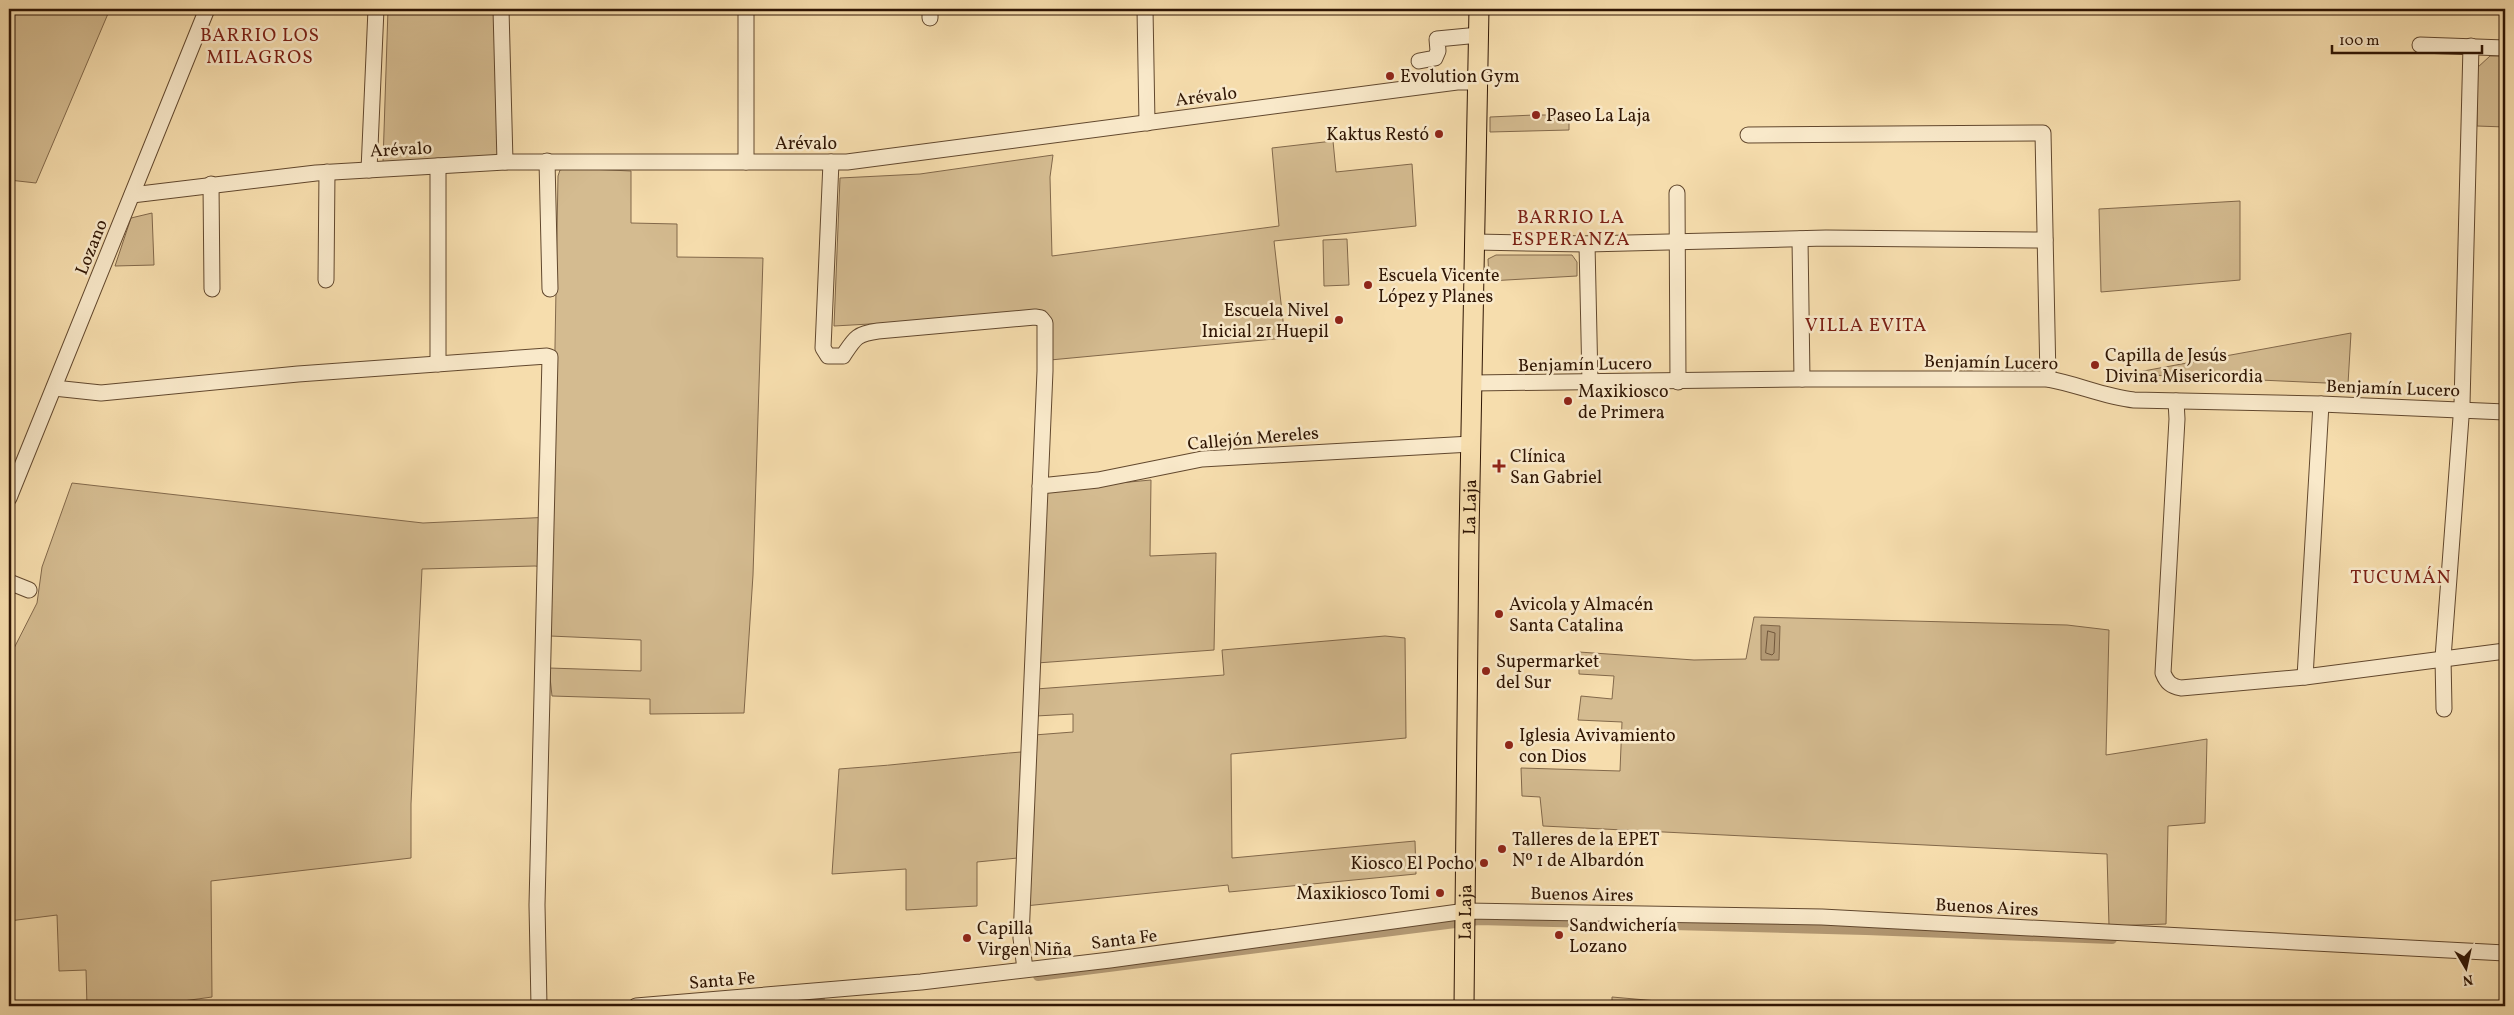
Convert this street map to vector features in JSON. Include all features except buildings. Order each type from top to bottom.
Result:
[{"type":"main road","name":"La Laja","points":[[1464,1006],[1479,9]]},
{"type":"street","name":"Lozano","points":[[9,498],[207,9]]},
{"type":"street","points":[[369,170],[376,9]]},
{"type":"street","points":[[501,9],[505,162]]},
{"type":"street","points":[[746,9],[746,162]]},
{"type":"street","points":[[1145,9],[1147,122]]},
{"type":"street","points":[[1419,61],[1435,58],[1438,51],[1437,39],[1479,35]]},
{"type":"street","points":[[2420,45],[2505,48]]},
{"type":"street","points":[[2444,709],[2443,658],[2462,403],[2471,46]]},
{"type":"street","name":"Arévalo","points":[[132,194],[327,172],[505,162],[832,162],[1457,82],[1477,82]]},
{"type":"street","points":[[1748,135],[2043,133],[2048,379]]},
{"type":"street","points":[[547,161],[550,290]]},
{"type":"street","points":[[832,162],[823,348],[828,356],[844,356],[855,338],[864,333],[953,323],[1041,318],[1045,322],[1045,371],[1021,938],[1025,969]]},
{"type":"street","points":[[438,166],[438,364]]},
{"type":"street","points":[[326,280],[327,172]]},
{"type":"street","points":[[211,184],[212,289]]},
{"type":"street","points":[[1676,193],[1678,382]]},
{"type":"street","points":[[1475,242],[1587,244],[1800,239],[2045,240]]},
{"type":"street","points":[[1800,239],[1802,379]]},
{"type":"street","points":[[1587,244],[1590,382]]},
{"type":"street","points":[[54,388],[89,394],[298,374],[546,356],[550,358],[537,905],[539,1006]]},
{"type":"street","name":"Benjamín Lucero","points":[[1473,384],[1802,379],[2048,379],[2066,382],[2118,398],[2321,404],[2462,403],[2505,412]]},
{"type":"street","points":[[2176,401],[2177,419],[2163,673],[2166,680],[2172,686],[2181,688],[2305,676],[2505,651]]},
{"type":"street","points":[[2305,676],[2321,404]]},
{"type":"street","name":"Callejón Mereles","points":[[1040,486],[1098,480],[1202,459],[1471,444]]},
{"type":"street","points":[[9,582],[29,590]]},
{"type":"street","name":"Buenos Aires","points":[[1466,919],[1822,917],[2505,953]]},
{"type":"street","name":"Santa Fe","points":[[636,1006],[921,982],[1466,919]]},
{"type":"shaded area","points":[[9,9],[110,9],[36,183],[9,180]]},
{"type":"shaded area","points":[[388,9],[494,9],[500,156],[383,162]]},
{"type":"shaded area","points":[[2490,56],[2505,56],[2505,127],[2477,126],[2477,68]]},
{"type":"shaded area","points":[[1569,115],[1569,130],[1490,132],[1490,117]]},
{"type":"shaded area","points":[[1333,141],[1336,172],[1412,164],[1416,226],[1274,241],[1285,338],[1050,360],[1051,324],[1048,314],[834,326],[840,178],[920,174],[1053,155],[1050,177],[1052,256],[1279,226],[1272,148]]},
{"type":"shaded area","points":[[568,168],[631,171],[631,223],[677,224],[677,257],[763,258],[753,575],[744,713],[650,714],[650,699],[552,696],[549,668],[641,671],[641,640],[550,636],[551,568],[535,566],[422,569],[411,804],[411,858],[211,881],[212,997],[176,1002],[176,1006],[87,1006],[86,970],[59,971],[57,915],[9,921],[9,658],[37,603],[42,567],[72,483],[423,523],[552,517],[558,176],[560,170]]},
{"type":"shaded area","points":[[2240,201],[2240,280],[2101,292],[2099,209]]},
{"type":"shaded area","points":[[152,213],[154,265],[115,266],[131,218]]},
{"type":"shaded area","points":[[1347,239],[1349,285],[1324,286],[1323,240]]},
{"type":"shaded area","points":[[1496,255],[1572,255],[1577,262],[1577,276],[1489,281],[1488,259]]},
{"type":"shaded area","points":[[2351,333],[2348,384],[2127,374]]},
{"type":"shaded area","points":[[1151,480],[1150,556],[1216,553],[1214,650],[1037,663],[1043,490]]},
{"type":"shaded area","points":[[1754,617],[2067,625],[2109,630],[2106,755],[2207,739],[2205,823],[2168,826],[2166,924],[2109,926],[2107,854],[1543,826],[1540,797],[1522,796],[1521,768],[1620,771],[1622,722],[1578,720],[1581,696],[1612,699],[1614,676],[1579,674],[1579,652],[1694,660],[1746,659]]},
{"type":"shaded area","points":[[1385,636],[1405,638],[1406,738],[1231,754],[1232,858],[1415,841],[1416,874],[1229,892],[1228,885],[1025,906],[1028,857],[977,862],[977,906],[906,910],[906,869],[832,874],[839,769],[1033,751],[1034,735],[1073,732],[1073,714],[1036,716],[1036,689],[1224,675],[1222,650]]},
{"type":"shaded area","points":[[1612,997],[1714,1006],[1612,1006]]},
{"type":"water","points":[[1761,625],[1780,626],[1779,660],[1761,660]]},
{"type":"waterway","points":[[1038,976],[1479,920],[1866,930],[2112,939]]},
{"type":"waterway","points":[[732,1006],[820,998]]},
{"type":"place","name":"Evolution Gym","points":[[1390,76]]},
{"type":"place","name":"Paseo La Laja","points":[[1536,115]]},
{"type":"place","name":"Kaktus Restó","points":[[1439,134]]},
{"type":"place","name":"Escuela Vicente López y Planes","points":[[1368,285]]},
{"type":"place","name":"Escuela Nivel Inicial 21 Huepil","points":[[1339,320]]},
{"type":"place","name":"Capilla de Jesús Divina Misericordia","points":[[2095,365]]},
{"type":"place","name":"Maxikiosco de Primera","points":[[1568,401]]},
{"type":"place","name":"Clínica San Gabriel","points":[[1499,466]]},
{"type":"place","name":"Avicola y Almacén Santa Catalina","points":[[1499,614]]},
{"type":"place","name":"Supermarket del Sur","points":[[1486,671]]},
{"type":"place","name":"Iglesia Avivamiento con Dios","points":[[1509,745]]},
{"type":"place","name":"Talleres de la EPET Nº 1 de Albardón","points":[[1502,849]]},
{"type":"place","name":"Kiosco El Pocho","points":[[1484,863]]},
{"type":"place","name":"Maxikiosco Tomi","points":[[1440,893]]},
{"type":"place","name":"Sandwichería Lozano","points":[[1559,935]]},
{"type":"place","name":"Capilla Virgen Niña","points":[[967,938]]},
{"type":"district","name":"BARRIO LOS MILAGROS","points":[[260,45]]},
{"type":"district","name":"BARRIO LA ESPERANZA","points":[[1571,227]]},
{"type":"district","name":"VILLA EVITA","points":[[1866,324]]},
{"type":"district","name":"TUCUMÁN","points":[[2401,576]]}]
